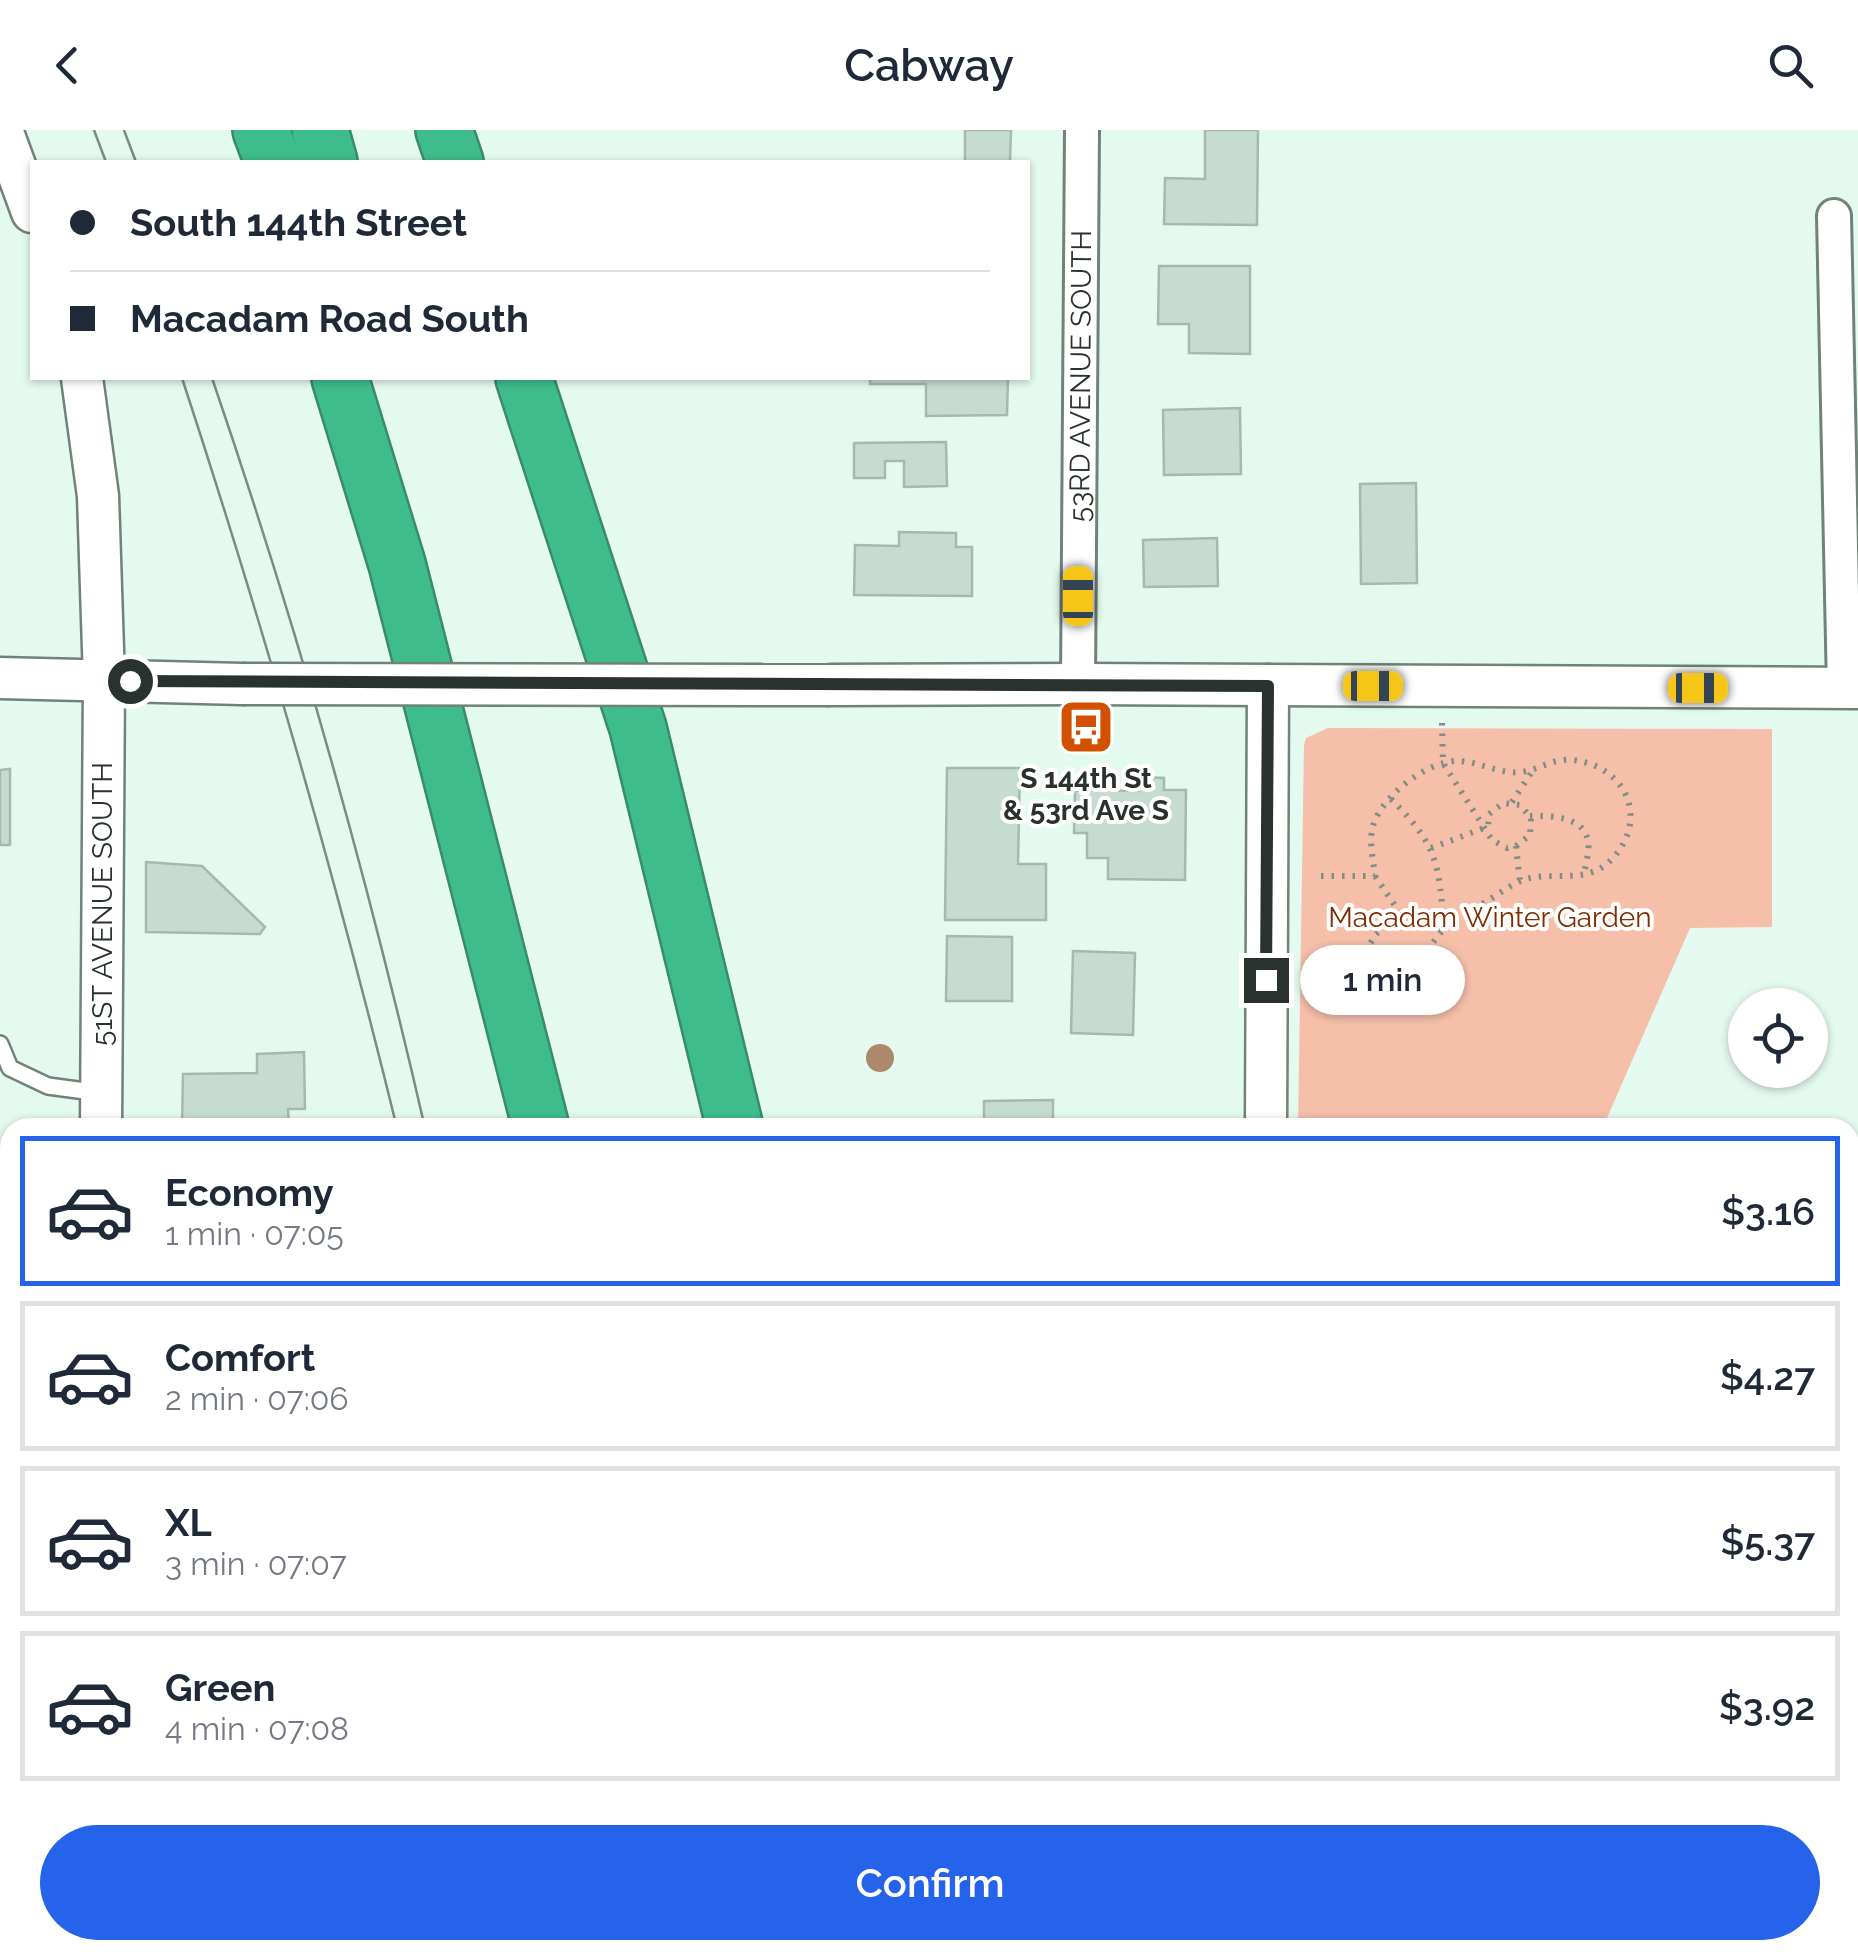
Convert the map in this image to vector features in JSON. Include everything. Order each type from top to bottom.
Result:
[{"type":"highway","points":[[262,130],[272,160]]},
{"type":"highway","points":[[320,130],[328,160]]},
{"type":"highway","points":[[444,130],[454,160]]},
{"type":"highway","points":[[341,380],[397,564],[538,1118]]},
{"type":"highway","points":[[366,380],[397,564]]},
{"type":"highway","points":[[525,380],[638,728],[733,1118]]},
{"type":"street","points":[[2,130],[30,207]]},
{"type":"street","name":"53RD AVENUE SOUTH","points":[[1078,684],[1082,130]]},
{"type":"street","points":[[0,678],[242,684],[1851,689],[1834,216]]},
{"type":"street","name":"51ST AVENUE SOUTH","points":[[82,380],[98,496],[104,680],[101,1110]]},
{"type":"street","points":[[1266,1118],[1268,686]]},
{"type":"lane","points":[[0,1044],[10,1068],[101,1110]]},
{"type":"path","points":[[1442,721],[1443,763],[1486,830],[1499,845],[1516,846],[1530,835],[1530,816],[1520,805],[1502,803],[1489,814],[1486,830]]},
{"type":"path","points":[[1400,914],[1366,947],[1360,960],[1368,978],[1396,982],[1412,974],[1444,928],[1520,882],[1584,877],[1612,859],[1624,842],[1630,820],[1627,792],[1619,781],[1569,759],[1522,772],[1458,760],[1408,780],[1375,820],[1370,840],[1375,876],[1400,914],[1444,928]]},
{"type":"path","points":[[1512,802],[1534,768]]},
{"type":"path","points":[[1391,799],[1422,831],[1431,848],[1440,880],[1444,928]]},
{"type":"path","points":[[1530,816],[1562,816],[1584,833],[1588,841],[1584,877]]},
{"type":"path","points":[[1431,848],[1486,830]]},
{"type":"path","points":[[1516,846],[1520,882]]},
{"type":"path","points":[[1321,876],[1375,876]]},
{"type":"green space","name":"Macadam Winter Garden","points":[[1328,728],[1772,729],[1772,927],[1690,928],[1607,1118],[1298,1118],[1306,738]]},
{"type":"building","points":[[965,130],[1011,130],[1010,160],[965,160]]},
{"type":"building","points":[[1205,130],[1258,130],[1257,225],[1164,224],[1165,178],[1205,179]]},
{"type":"building","points":[[1159,266],[1250,266],[1250,354],[1189,353],[1189,324],[1158,324]]},
{"type":"building","points":[[870,380],[1008,380],[1007,415],[926,416],[926,384],[870,384]]},
{"type":"building","points":[[1240,408],[1241,474],[1164,475],[1163,410]]},
{"type":"building","points":[[946,442],[947,486],[904,487],[904,461],[885,461],[885,478],[854,478],[854,443]]},
{"type":"building","points":[[1416,483],[1417,583],[1361,584],[1360,484]]},
{"type":"building","points":[[899,532],[956,533],[956,547],[972,547],[972,596],[854,595],[855,545],[899,546]]},
{"type":"building","points":[[1217,538],[1218,586],[1144,587],[1143,540]]},
{"type":"building","points":[[947,768],[1020,768],[1018,864],[1046,864],[1046,920],[945,920]]},
{"type":"building","points":[[10,769],[10,845],[0,845],[0,770]]},
{"type":"building","points":[[1139,777],[1164,778],[1164,790],[1186,790],[1185,880],[1108,879],[1108,858],[1087,858],[1087,833],[1074,833],[1075,790],[1139,791]]},
{"type":"building","points":[[146,862],[202,866],[265,927],[260,934],[146,932]]},
{"type":"building","points":[[947,936],[1012,937],[1012,1001],[946,1001]]},
{"type":"building","points":[[1073,951],[1135,953],[1133,1035],[1071,1033]]},
{"type":"building","points":[[304,1052],[305,1109],[288,1109],[289,1118],[182,1118],[183,1074],[257,1073],[257,1054]]},
{"type":"building","points":[[1053,1100],[1053,1118],[984,1118],[984,1101]]},
{"type":"tram line","points":[[94,130],[105,160]]},
{"type":"tram line","points":[[124,130],[135,160]]},
{"type":"tram line","points":[[183,380],[297,751],[394,1118]]},
{"type":"tram line","points":[[213,380],[273,563],[328,750],[423,1118]]},
{"type":"place","name":"S 144th St & 53rd Ave S","points":[[1086,727]]},
{"type":"route","points":[[130,681],[1268,686],[1266,980]]}]
